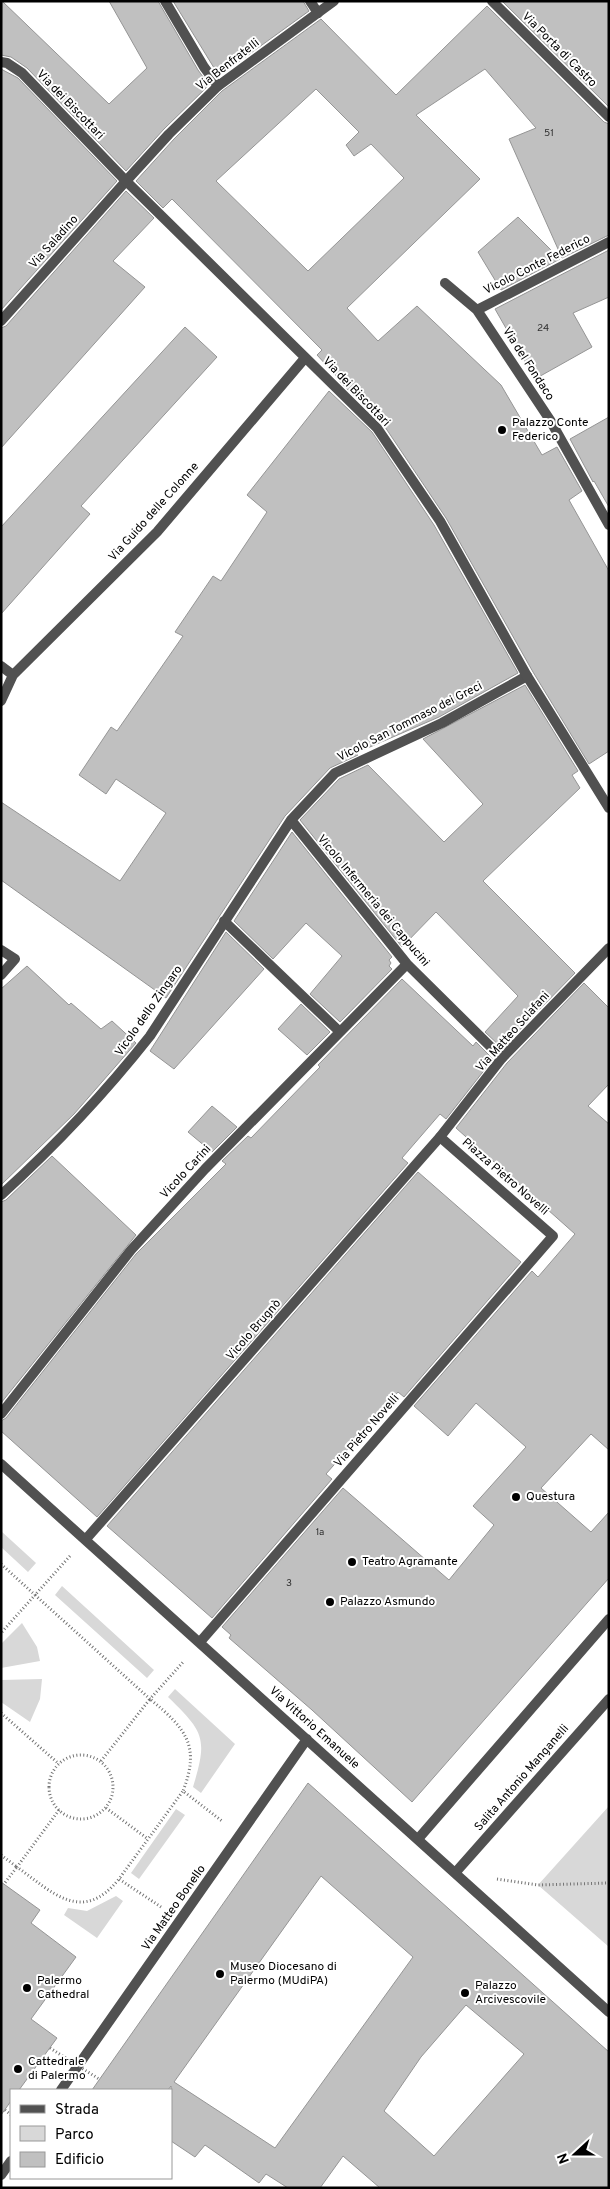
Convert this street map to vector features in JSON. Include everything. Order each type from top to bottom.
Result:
[{"type":"street","points":[[165,1],[204,67],[218,86]]},
{"type":"street","points":[[310,1],[318,13]]},
{"type":"street","name":"Via Benfratelli","points":[[126,181],[169,134],[218,86],[334,1]]},
{"type":"street","name":"Via Porta di Castro","points":[[492,1],[609,117]]},
{"type":"street","name":"Via dei Biscottari","points":[[1,62],[8,63],[22,73],[126,181],[377,428],[440,521],[527,676],[609,808]]},
{"type":"street","name":"Via Saladino","points":[[1,321],[126,181]]},
{"type":"street","name":"Vicolo Conte Federico","points":[[477,310],[609,242]]},
{"type":"street","name":"Via del Fondaco","points":[[445,283],[477,310],[550,420],[609,525]]},
{"type":"street","name":"Via Guido delle Colonne","points":[[1,701],[13,675],[157,532],[305,358]]},
{"type":"street","points":[[1,666],[13,675]]},
{"type":"street","name":"Vicolo San Tommaso dei Greci","points":[[291,820],[335,774],[442,723],[527,676]]},
{"type":"street","name":"Vicolo dello Zingaro","points":[[1,1195],[51,1149],[150,1036],[291,820]]},
{"type":"street","name":"Vicolo Infermeria dei Cappucini","points":[[291,820],[407,964],[502,1058]]},
{"type":"street","points":[[224,921],[340,1032]]},
{"type":"street","name":"Via Matteo Sclafani","points":[[440,1137],[502,1058],[609,948]]},
{"type":"street","points":[[1,950],[15,959],[1,975]]},
{"type":"street","name":"Vicolo Carini","points":[[1,1414],[131,1250],[205,1169],[407,964]]},
{"type":"street","name":"Piazza Pietro Novelli","points":[[440,1137],[553,1236]]},
{"type":"street","name":"Vicolo Brugnò","points":[[86,1539],[440,1137]]},
{"type":"street","name":"Via Pietro Novelli","points":[[200,1642],[553,1236]]},
{"type":"street","name":"Via Vittorio Emanuele","points":[[1,1464],[609,2012]]},
{"type":"street","points":[[418,1839],[609,1619]]},
{"type":"street","name":"Salita Antonio Manganelli","points":[[455,1873],[609,1699]]},
{"type":"street","name":"Via Matteo Bonello","points":[[62,2089],[308,1739]]},
{"type":"street","points":[[1,2175],[10,2162]]},
{"type":"path","points":[[1,1633],[86,1539]]},
{"type":"path","points":[[1,1564],[180,1726],[187,1740],[191,1757],[189,1774],[182,1791],[148,1839],[110,1889],[88,1902],[62,1899],[1,1855]]},
{"type":"path","points":[[101,1761],[150,1699],[200,1642]]},
{"type":"path","points":[[1,1713],[59,1764]]},
{"type":"path","points":[[82,1754],[101,1761],[109,1770],[113,1780],[114,1790],[106,1808],[95,1817],[84,1820],[73,1819],[63,1815],[50,1798],[48,1787],[50,1777],[59,1764],[72,1756],[82,1754]]},
{"type":"path","points":[[182,1791],[240,1835]]},
{"type":"path","points":[[106,1808],[148,1839]]},
{"type":"path","points":[[4,1884],[59,1810]]},
{"type":"path","points":[[455,1873],[538,1885],[609,1883]]},
{"type":"path","points":[[119,1879],[181,1920]]},
{"type":"path","points":[[50,2048],[100,2079]]},
{"type":"path","points":[[5,2110],[10,2113]]},
{"type":"green space","points":[[1,1531],[36,1563],[28,1572],[1,1547]]},
{"type":"green space","points":[[62,1586],[154,1670],[147,1678],[55,1595]]},
{"type":"green space","points":[[22,1623],[37,1647],[40,1661],[1,1668],[1,1644]]},
{"type":"green space","points":[[42,1679],[40,1699],[30,1722],[1,1702],[1,1680]]},
{"type":"green space","points":[[175,1689],[235,1744],[201,1793],[193,1787],[200,1757],[200,1737],[189,1719],[168,1697]]},
{"type":"green space","points":[[609,1806],[609,1947],[538,1885]]},
{"type":"green space","points":[[176,1809],[185,1815],[139,1879],[131,1873]]},
{"type":"green space","points":[[116,1896],[123,1901],[97,1938],[64,1915],[68,1908],[87,1911]]},
{"type":"building","points":[[2,1],[109,104],[147,68],[109,1],[158,1],[198,70],[209,85],[164,129],[126,171],[27,68],[11,57],[1,55]]},
{"type":"building","points":[[173,1],[303,1],[309,11],[219,76]]},
{"type":"building","points":[[502,1],[609,1],[609,107]]},
{"type":"building","points":[[487,6],[604,122],[609,124],[609,235],[562,258],[509,139],[536,128],[485,69],[416,115],[480,179],[347,308],[378,341],[417,306],[501,385],[542,455],[557,447],[582,491],[569,500],[609,571],[609,751],[589,764],[533,672],[446,518],[383,424],[338,380],[317,355],[322,350],[172,199],[163,208],[136,181],[174,139],[222,91],[321,19],[396,95]],"holes":[[[316,89],[359,132],[346,145],[354,156],[371,144],[404,178],[308,271],[216,181]]]},
{"type":"building","points":[[1,69],[18,78],[117,181],[1,310]]},
{"type":"building","points":[[126,191],[154,218],[113,261],[145,287],[1,448],[1,328],[6,326]]},
{"type":"building","points":[[518,217],[560,259],[501,290],[478,252]]},
{"type":"building","points":[[609,250],[609,297],[573,313],[592,347],[535,379],[495,309]]},
{"type":"building","points":[[185,327],[217,357],[81,506],[90,514],[1,614],[1,527]]},
{"type":"building","points":[[329,391],[372,432],[434,525],[518,673],[439,717],[356,753],[358,755],[330,768],[285,816],[166,998],[1,880],[1,802],[120,881],[166,813],[116,779],[106,794],[79,775],[111,727],[117,731],[183,636],[175,632],[213,576],[221,581],[267,512],[247,495]]},
{"type":"building","points":[[609,417],[609,507],[570,439]]},
{"type":"building","points":[[525,685],[578,771],[572,775],[580,788],[483,881],[575,973],[502,1048],[485,1032],[518,996],[436,912],[402,947],[300,820],[339,779],[368,765],[444,842],[483,804],[423,739]]},
{"type":"building","points":[[292,832],[392,957],[389,960],[391,963],[389,966],[392,969],[340,1022],[310,994],[342,956],[306,923],[273,959],[234,921]]},
{"type":"building","points":[[226,932],[264,969],[174,1069],[150,1051]]},
{"type":"building","points":[[27,966],[69,1005],[71,1003],[101,1029],[112,1021],[136,1043],[74,1114],[1,1185],[1,989]]},
{"type":"building","points":[[402,979],[473,1046],[476,1042],[493,1059],[446,1119],[440,1114],[402,1158],[408,1163],[97,1517],[1,1431],[1,1421],[6,1418],[136,1254],[226,1164],[222,1161],[248,1136],[251,1138],[320,1067],[318,1065]]},
{"type":"building","points":[[584,983],[609,1008],[609,1084],[588,1106],[609,1124],[609,1450],[591,1434],[541,1488],[591,1532],[609,1512],[609,1578],[412,1802],[312,1710],[229,1638],[231,1635],[222,1627],[343,1488],[449,1580],[494,1525],[473,1506],[526,1447],[476,1403],[448,1436],[414,1406],[532,1271],[538,1277],[575,1234],[456,1128],[507,1063]]},
{"type":"building","points":[[301,1004],[330,1032],[307,1055],[278,1029]]},
{"type":"building","points":[[212,1106],[237,1127],[212,1152],[188,1132]]},
{"type":"building","points":[[52,1156],[136,1235],[1,1403],[1,1202],[6,1200]]},
{"type":"building","points":[[418,1172],[521,1262],[404,1397],[398,1392],[326,1474],[332,1479],[212,1618],[107,1526]]},
{"type":"building","name":"Palazzo Arcivescovile","points":[[308,1783],[609,2052],[609,2188],[380,2188],[343,2156],[320,2188],[288,2188],[266,2174],[259,2183],[205,2145],[195,2157],[172,2142],[171,2086],[169,2089],[93,2089]],"holes":[[[321,1876],[413,1957],[275,2148],[174,2082]],[[466,2005],[524,2054],[434,2156],[384,2111],[421,2057]]]},
{"type":"building","name":"Palermo Cathedral","points":[[1,1882],[40,1910],[31,1923],[76,1957],[31,2019],[57,2038],[20,2089],[10,2089],[10,2102],[1,2115]]},
{"type":"place","name":"Palazzo Conte Federico","points":[[502,430]]},
{"type":"place","name":"Questura","points":[[516,1497]]},
{"type":"place","name":"Teatro Agramante","points":[[352,1562]]},
{"type":"place","name":"Palazzo Asmundo","points":[[330,1602]]},
{"type":"place","name":"Museo Diocesano di Palermo (MUdiPA)","points":[[220,1974]]},
{"type":"place","name":"Palermo Cathedral","points":[[27,1988]]},
{"type":"place","name":"Palazzo Arcivescovile","points":[[465,1993]]},
{"type":"place","name":"Cattedrale di Palermo","points":[[18,2069]]}]
